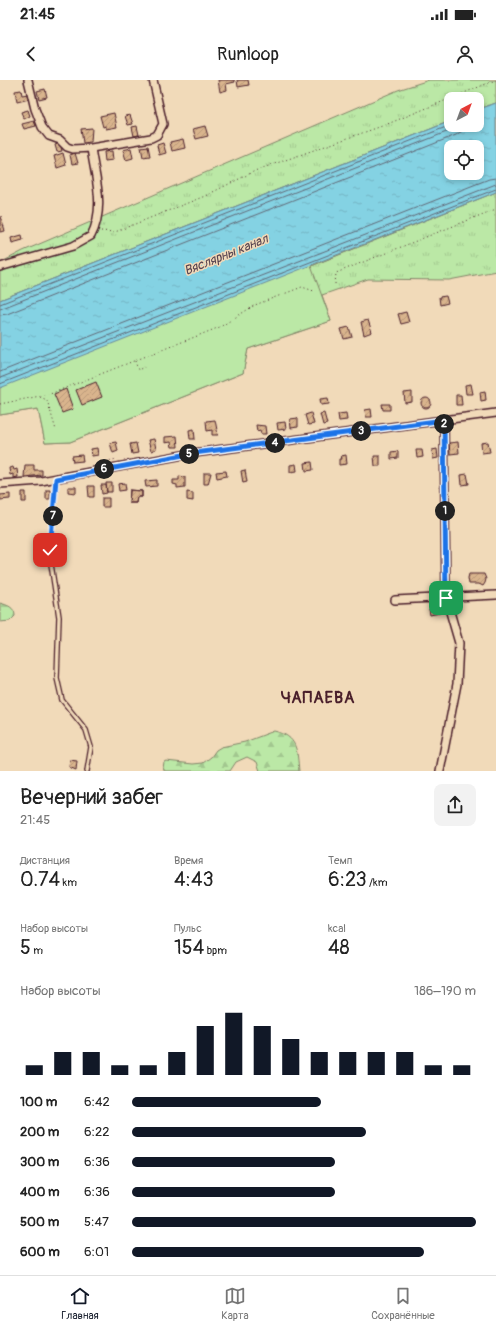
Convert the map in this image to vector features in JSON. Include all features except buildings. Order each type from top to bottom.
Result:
[{"type":"street","points":[[28,80],[35,109],[42,127],[49,136],[73,149],[91,148],[150,138],[157,135],[163,124],[153,80]]},
{"type":"street","points":[[0,267],[73,246],[91,236],[94,230],[100,199],[91,148]]},
{"type":"street","points":[[0,484],[56,479],[186,454],[495,414]]},
{"type":"street","points":[[440,771],[457,684],[459,643],[446,598],[444,420]]},
{"type":"street","points":[[395,600],[496,595]]},
{"type":"lane","points":[[56,479],[50,550],[59,617],[57,678],[62,700],[86,730],[90,747],[87,771]]},
{"type":"path","points":[[94,230],[115,232],[205,196],[257,170],[385,125],[496,80]]},
{"type":"path","points":[[335,284],[336,274],[496,209]]},
{"type":"path","points":[[0,404],[39,397],[135,361],[220,327],[255,305],[296,289],[302,287],[314,291]]},
{"type":"path","points":[[135,361],[138,370],[146,366]]},
{"type":"path","points":[[39,397],[47,400],[56,430]]},
{"type":"path","points":[[98,463],[117,459]]},
{"type":"green space","points":[[429,80],[496,80],[496,103],[484,107],[484,92],[444,92],[444,124],[0,300],[0,263],[23,251],[398,90]]},
{"type":"green space","points":[[496,103],[496,192],[311,266],[331,321],[248,349],[243,373],[70,442],[45,443],[38,409],[0,415],[0,300],[444,124],[444,132],[484,132],[484,107]]},
{"type":"green space","points":[[496,192],[496,271],[449,280],[368,279],[322,295],[331,321],[248,349],[243,373],[70,442],[45,443],[38,409],[0,415],[311,266]]},
{"type":"green space","points":[[0,603],[14,610],[15,616],[10,621],[0,622]]},
{"type":"green space","points":[[274,731],[282,733],[288,737],[295,745],[299,771],[260,771],[257,762],[247,757],[236,762],[230,771],[165,771],[163,768],[164,762],[166,761],[193,764],[203,763],[221,747],[245,742]]},
{"type":"water","name":"Вяслярны канал","points":[[496,103],[496,192],[0,388],[0,300],[444,124],[444,132],[484,132],[484,107]]},
{"type":"district","name":"ЧАПАЕВА","points":[[318,698]]},
{"type":"route","points":[[50,550],[56,479],[133,463],[194,453],[444,420],[446,598]]}]
